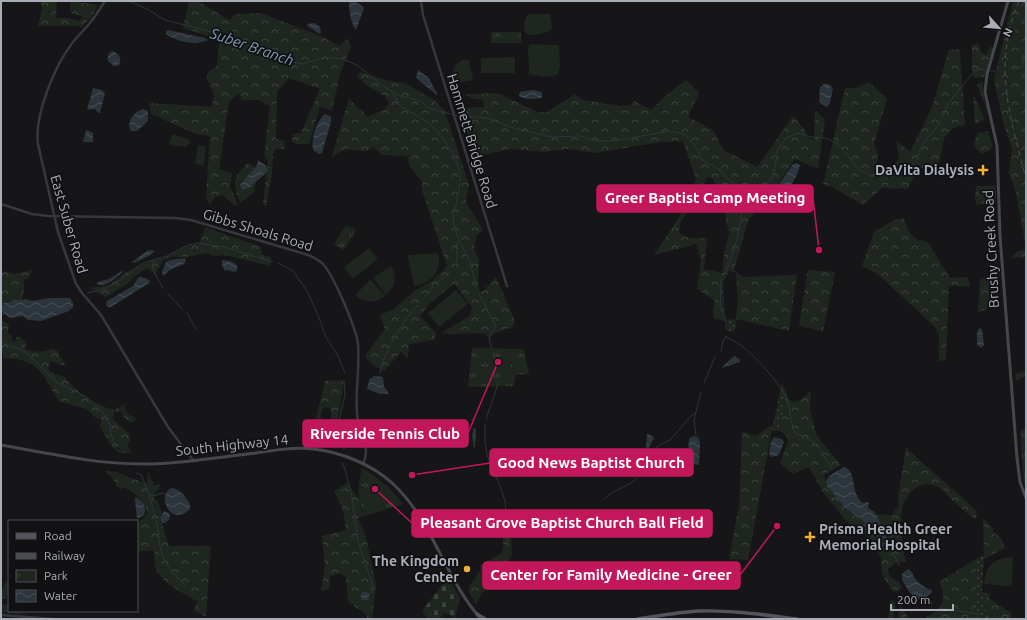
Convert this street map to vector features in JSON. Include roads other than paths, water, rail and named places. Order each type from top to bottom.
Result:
[{"type":"main road","name":"Brushy Creek Road","points":[[1008,1],[987,74],[985,92],[997,146],[1000,236],[1017,458],[1020,482],[1026,498]]},
{"type":"main road","name":"South Highway 14","points":[[1,445],[111,463],[160,463],[306,448],[334,453],[363,464],[393,483],[421,520],[464,597],[481,619]]},
{"type":"main road","points":[[638,619],[699,611],[733,612],[797,619]]},
{"type":"main road","points":[[477,614],[485,619]]},
{"type":"street","name":"East Suber Road","points":[[105,1],[91,22],[72,43],[64,55],[46,94],[41,110],[37,138],[60,240],[78,288],[101,315],[168,427],[193,460]]},
{"type":"street","name":"Hammett Bridge Road","points":[[421,1],[423,14],[506,286]]},
{"type":"street","name":"Gibbs Shoals Road","points":[[1,204],[38,215],[54,217],[175,218],[191,220],[308,255],[321,262],[329,272],[357,336],[359,364],[357,412],[359,428],[367,451],[363,464]]},
{"type":"street","points":[[1,615],[53,619]]},
{"type":"water","points":[[349,2],[357,3],[364,8],[356,30],[349,9]]},
{"type":"water","points":[[315,23],[320,27],[320,34],[307,26],[308,24]]},
{"type":"water","points":[[168,30],[205,38],[208,40],[197,43],[181,41],[166,34],[166,31]]},
{"type":"water","points":[[113,51],[120,57],[120,63],[118,66],[114,66],[108,61],[108,55]]},
{"type":"water","points":[[418,70],[429,78],[438,96],[416,78]]},
{"type":"water","points":[[824,84],[828,84],[833,88],[830,103],[827,107],[819,102],[820,87]]},
{"type":"water","points":[[93,88],[102,90],[105,93],[100,113],[95,109],[87,110]]},
{"type":"water","points":[[534,90],[542,92],[542,98],[527,99],[519,96],[520,92]]},
{"type":"water","points":[[144,109],[148,111],[148,121],[137,131],[131,131],[129,126],[130,120],[138,111]]},
{"type":"water","points":[[325,114],[331,117],[331,122],[322,153],[319,154],[313,150],[313,140],[319,121]]},
{"type":"water","points":[[86,130],[93,133],[93,142],[83,142]]},
{"type":"water","points":[[258,160],[265,165],[268,170],[267,172],[249,188],[242,190],[240,185],[257,165]]},
{"type":"water","points":[[797,163],[800,165],[793,183],[783,191],[778,192],[776,189],[793,164]]},
{"type":"water","points":[[147,251],[155,251],[149,256],[134,263],[132,262]]},
{"type":"water","points":[[185,258],[186,261],[184,264],[170,270],[163,276],[162,271],[166,262]]},
{"type":"water","points":[[222,260],[230,261],[237,265],[237,271],[225,271],[222,265]]},
{"type":"water","points":[[122,271],[123,272],[108,284],[97,284],[98,282],[109,279]]},
{"type":"water","points":[[140,277],[150,281],[149,283],[111,307],[106,305],[107,301],[133,286]]},
{"type":"water","points":[[49,298],[70,298],[73,303],[73,307],[69,311],[41,321],[28,320],[23,316],[10,318],[1,311],[1,306],[4,303],[26,299],[32,301]]},
{"type":"water","points":[[979,328],[982,329],[984,345],[981,348],[977,345],[977,332]]},
{"type":"water","points":[[735,356],[740,360],[740,362],[722,368],[723,366]]},
{"type":"water","points":[[374,376],[383,377],[384,387],[388,391],[388,394],[380,394],[367,389],[369,380]]},
{"type":"water","points":[[474,428],[476,429],[475,447],[472,437]]},
{"type":"water","points":[[647,434],[654,438],[648,449],[646,448]]},
{"type":"water","points":[[693,436],[699,438],[700,441],[698,465],[694,464],[688,451],[689,439]]},
{"type":"water","points":[[774,437],[782,439],[784,442],[779,455],[772,457],[769,454],[771,442]]},
{"type":"water","points":[[845,467],[852,474],[855,491],[858,498],[863,503],[869,503],[868,508],[876,514],[889,542],[888,543],[859,517],[846,509],[827,486],[826,481],[829,477]]},
{"type":"water","points":[[171,488],[174,488],[180,492],[190,505],[190,509],[183,514],[177,515],[172,513],[165,504],[167,492]]},
{"type":"water","points":[[136,497],[141,500],[145,507],[144,515],[137,519],[135,499]]},
{"type":"water","points":[[164,511],[169,513],[170,516],[169,520],[162,523],[160,518]]},
{"type":"water","points":[[909,569],[918,582],[932,590],[932,592],[927,596],[932,604],[918,599],[910,593],[902,580],[902,574]]},
{"type":"water","points":[[365,591],[370,596],[365,601],[360,596]]},
{"type":"waterway","name":"Suber Branch","points":[[129,1],[147,9],[165,20],[216,33],[296,63],[302,64],[322,58],[343,59],[357,65],[384,87],[401,96],[418,100],[432,109],[458,116],[487,118],[514,128],[551,137],[580,136],[597,141],[626,139],[669,131],[679,133],[687,136],[697,149],[702,160],[719,169],[731,182],[743,188],[753,189],[764,185],[771,180],[778,149],[786,138],[798,133],[811,137],[826,138],[838,144],[859,169],[869,175],[881,176],[910,168],[916,161],[921,148],[940,123],[953,97],[975,70],[982,69],[985,71]]},
{"type":"waterway","points":[[1023,64],[1023,55],[1026,51]]},
{"type":"waterway","points":[[1013,69],[1023,65]]},
{"type":"waterway","points":[[393,93],[401,106],[425,120],[436,130],[453,155],[459,169],[460,178],[454,213],[455,229],[471,265],[476,287]]},
{"type":"waterway","points":[[726,271],[739,231],[743,188]]},
{"type":"waterway","points":[[457,266],[458,241]]},
{"type":"waterway","points":[[87,293],[101,290],[116,283],[143,263],[167,256],[188,245],[198,243],[225,247],[272,262]]},
{"type":"waterway","points":[[153,261],[153,270],[163,288]]},
{"type":"waterway","points":[[278,263],[293,271],[307,291],[326,337],[338,356],[345,373]]},
{"type":"waterway","points":[[425,297],[434,285],[450,273]]},
{"type":"waterway","points":[[721,280],[720,308],[725,316],[727,330]]},
{"type":"waterway","points":[[168,294],[182,309]]},
{"type":"waterway","points":[[479,294],[496,326],[490,337],[492,348]]},
{"type":"waterway","points":[[380,373],[381,366],[394,338],[406,319],[417,306]]},
{"type":"waterway","points":[[1,316],[4,313]]},
{"type":"waterway","points":[[187,313],[196,329]]},
{"type":"waterway","points":[[721,351],[723,341],[726,336]]},
{"type":"waterway","points":[[726,337],[745,349],[772,376],[786,397],[795,433],[809,439],[816,445],[832,468]]},
{"type":"waterway","points":[[1,343],[26,352],[56,382],[85,396],[99,408],[110,425],[111,434],[116,449],[126,453]]},
{"type":"waterway","points":[[486,419],[498,384],[498,380],[494,374],[496,368],[493,353]]},
{"type":"waterway","points":[[704,383],[715,357]]},
{"type":"waterway","points":[[339,420],[345,395],[344,381]]},
{"type":"waterway","points":[[696,436],[694,420],[701,392]]},
{"type":"waterway","points":[[650,459],[658,446],[670,440],[695,413]]},
{"type":"waterway","points":[[485,425],[487,455],[505,501],[506,514]]},
{"type":"waterway","points":[[339,429],[344,449]]},
{"type":"waterway","points":[[342,463],[351,492],[358,541],[372,584],[372,592],[370,594]]},
{"type":"waterway","points":[[604,499],[611,493],[634,481],[646,465]]},
{"type":"waterway","points":[[136,473],[141,475],[149,495],[158,530],[162,554],[176,577],[186,586]]},
{"type":"waterway","points":[[150,495],[153,496],[163,493],[165,495]]},
{"type":"waterway","points":[[505,519],[508,544]]},
{"type":"waterway","points":[[889,542],[899,565]]},
{"type":"waterway","points":[[939,608],[979,614]]},
{"type":"railway","points":[[1019,1],[1011,24],[1006,47],[1005,68],[1006,90],[1010,112],[1026,179]]},
{"type":"place","name":"DaVita Dialysis","points":[[983,170]]},
{"type":"place","name":"Greer Baptist Camp Meeting","points":[[819,250]]},
{"type":"place","name":"Riverside Tennis Club","points":[[498,362]]},
{"type":"place","name":"Good News Baptist Church","points":[[412,475]]},
{"type":"place","name":"Pleasant Grove Baptist Church Ball Field","points":[[375,489]]},
{"type":"place","name":"Center for Family Medicine - Greer","points":[[777,526]]},
{"type":"place","name":"Prisma Health Greer Memorial Hospital","points":[[810,537]]},
{"type":"place","name":"The Kingdom Center","points":[[467,569]]}]
